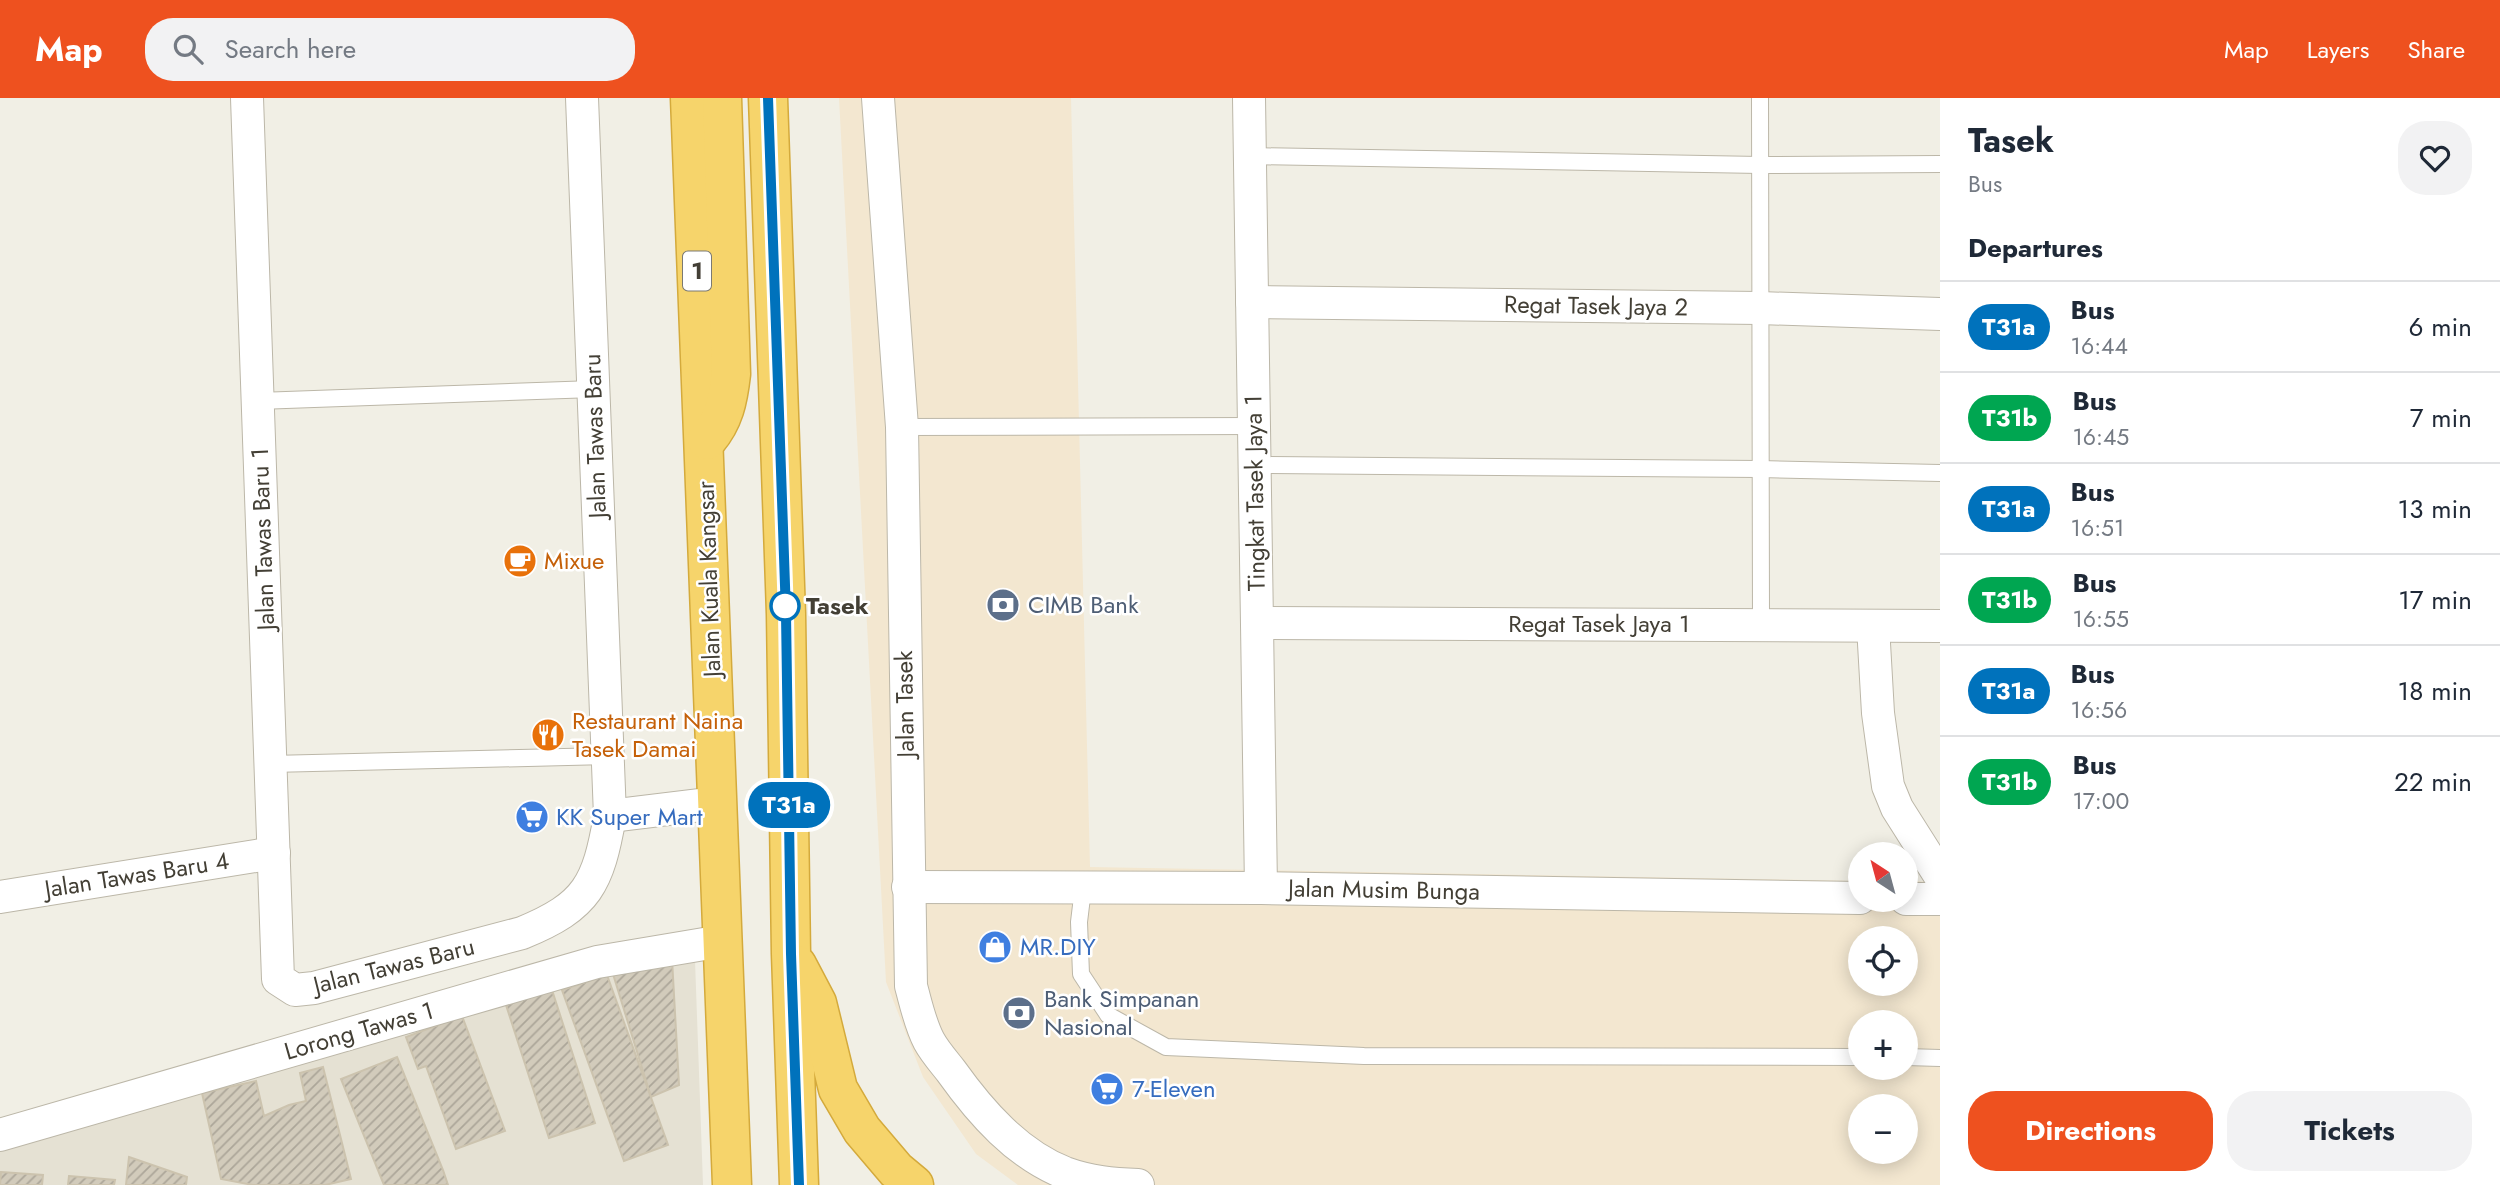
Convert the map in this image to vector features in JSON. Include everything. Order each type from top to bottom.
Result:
[{"type":"highway","name":"Jalan Kuala Kangsar","points":[[690,98],[732,1185]]},
{"type":"highway","points":[[704,445],[718,427],[728,401],[730,374],[722,98]]},
{"type":"highway","points":[[768,98],[786,614],[791,954],[799,1185]]},
{"type":"highway","points":[[791,954],[817,1003],[838,1088],[862,1130],[896,1170],[914,1185]]},
{"type":"street","name":"Jalan Tawas Baru 1","points":[[247,98],[278,979]]},
{"type":"street","name":"Jalan Tawas Baru","points":[[278,979],[295,990],[314,988],[522,933],[552,921],[569,909],[588,888],[603,858],[611,816],[582,98]]},
{"type":"street","name":"Jalan Tasek","points":[[878,98],[902,427],[911,985],[919,1016],[930,1042],[966,1092],[1006,1136],[1031,1156],[1064,1172],[1099,1183],[1138,1185]]},
{"type":"street","name":"Tingkat Tasek Jaya 1","points":[[1249,98],[1261,888]]},
{"type":"street","name":"Regat Tasek Jaya 2","points":[[1252,302],[1760,308],[1940,314]]},
{"type":"street","name":"Regat Tasek Jaya 1","points":[[1257,624],[1940,626]]},
{"type":"street","points":[[1873,626],[1878,713],[1888,786],[1897,808],[1940,876]]},
{"type":"street","points":[[611,816],[717,803]]},
{"type":"street","name":"Jalan Tawas Baru 4","points":[[0,897],[274,853]]},
{"type":"street","name":"Jalan Musim Bunga","points":[[908,887],[1261,888],[1848,898]]},
{"type":"street","points":[[1918,899],[1940,899]]},
{"type":"street","name":"Lorong Tawas 1","points":[[0,1135],[597,962],[722,941]]},
{"type":"lane","points":[[1760,98],[1761,625]]},
{"type":"lane","points":[[1250,156],[1760,165],[1940,164]]},
{"type":"lane","points":[[258,401],[594,389]]},
{"type":"lane","points":[[902,427],[1254,426]]},
{"type":"lane","points":[[1255,465],[1940,473]]},
{"type":"lane","points":[[271,764],[608,756]]},
{"type":"lane","points":[[1083,889],[1079,922],[1081,974],[1108,1015],[1166,1047],[1364,1056],[1848,1058]]},
{"type":"lane","points":[[1918,1058],[1940,1058]]},
{"type":"shaded area","points":[[839,98],[1071,98],[1090,867],[1848,881],[1848,912],[1918,912],[1918,881],[1940,882],[1940,1185],[1018,1185],[976,1154],[923,1077],[886,982]]},
{"type":"shaded area","points":[[694,932],[703,1185],[0,1185],[0,1126]]},
{"type":"building","points":[[672,959],[679,1085],[651,1097],[613,974]]},
{"type":"building","points":[[607,975],[668,1145],[624,1161],[562,990]]},
{"type":"building","points":[[552,990],[595,1123],[549,1138],[506,1005]]},
{"type":"building","points":[[462,1016],[505,1131],[456,1149],[426,1066],[418,1069],[406,1037]]},
{"type":"building","points":[[397,1057],[448,1185],[384,1185],[341,1079]]},
{"type":"building","points":[[323,1067],[351,1179],[325,1185],[253,1185],[221,1179],[202,1093],[256,1081],[264,1116],[306,1101],[300,1073]]},
{"type":"building","points":[[129,1157],[187,1177],[186,1185],[126,1185]]},
{"type":"building","points":[[1,1172],[43,1175],[42,1185],[0,1185]]},
{"type":"building","points":[[69,1176],[115,1180],[114,1185],[68,1185]]},
{"type":"bus line","name":"T31a","points":[[768,98],[786,614],[791,954],[799,1185]]},
{"type":"place","name":"Mixue","points":[[520,561]]},
{"type":"place","name":"CIMB Bank","points":[[1003,605]]},
{"type":"place","name":"Tasek","points":[[785,606]]},
{"type":"place","name":"Restaurant Naina Tasek Damai","points":[[548,735]]},
{"type":"place","name":"KK Super Mart","points":[[532,817]]},
{"type":"place","name":"MR.DIY","points":[[995,947]]},
{"type":"place","name":"Bank Simpanan Nasional","points":[[1019,1013]]},
{"type":"place","name":"7-Eleven","points":[[1107,1089]]}]
